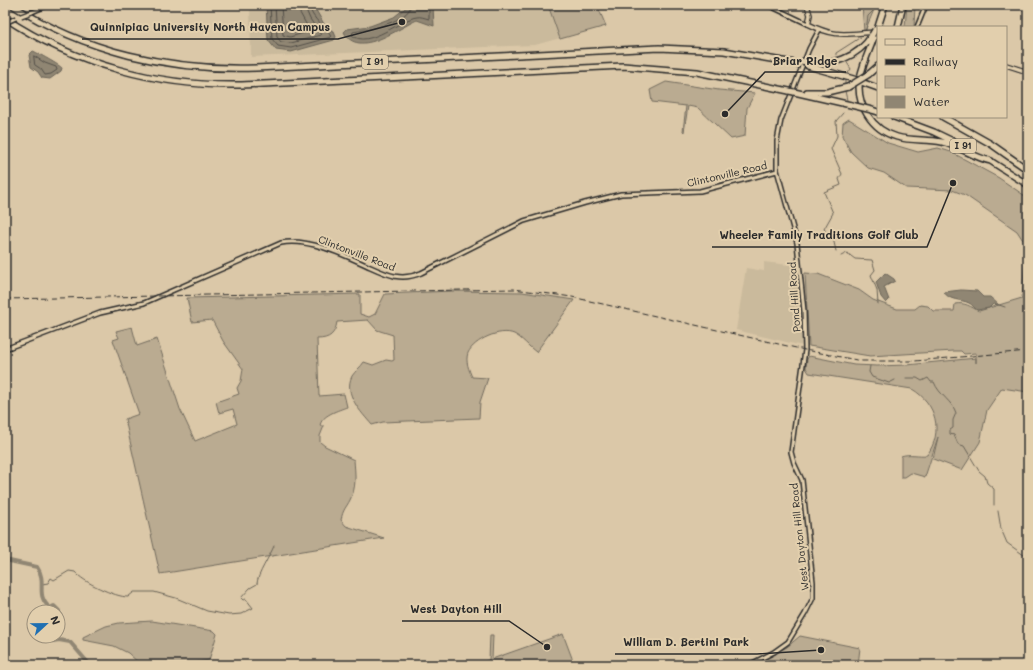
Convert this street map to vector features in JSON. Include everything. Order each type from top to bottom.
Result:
[{"type":"highway","name":"I 91","points":[[12,5],[55,29],[98,47],[153,61],[199,67],[250,68],[659,48],[719,50],[803,63],[877,88]]},
{"type":"highway","points":[[878,26],[886,5]]},
{"type":"highway","points":[[899,26],[903,5]]},
{"type":"highway","name":"I 91","points":[[5,18],[51,44],[90,60],[140,75],[192,83],[242,85],[631,66],[697,72],[875,111]]},
{"type":"highway","points":[[803,63],[826,64],[845,59],[861,48],[876,31]]},
{"type":"highway","points":[[876,31],[861,72],[859,84],[862,104],[871,121],[880,129],[893,136],[948,144],[991,161]]},
{"type":"highway","points":[[793,92],[823,93],[848,87],[869,74],[877,67]]},
{"type":"highway","name":"I 91","points":[[896,118],[946,138],[991,161],[1028,185]]},
{"type":"highway","name":"I 91","points":[[946,118],[991,144],[1028,170]]},
{"type":"main road","points":[[807,5],[810,15],[808,24],[819,30],[838,35],[876,31]]},
{"type":"main road","points":[[1007,65],[1028,72]]},
{"type":"street","points":[[5,23],[48,5]]},
{"type":"street","points":[[768,5],[808,24]]},
{"type":"street","points":[[917,26],[926,5]]},
{"type":"street","name":"Pond Hill Road","points":[[801,476],[792,459],[791,449],[805,353],[804,307],[797,243],[777,171],[779,125],[808,49],[819,30]]},
{"type":"street","name":"Clintonville Road","points":[[5,349],[100,314],[144,303],[282,243],[294,241],[308,243],[390,276],[407,278],[421,273],[524,221],[578,205],[621,194],[700,190],[777,171]]},
{"type":"street","name":"West Dayton Hill Road","points":[[749,665],[774,652],[788,642],[813,598],[813,582],[801,476]]},
{"type":"shaded area","points":[[250,5],[548,5],[560,38],[535,45],[251,57]]},
{"type":"shaded area","points":[[764,262],[797,266],[803,346],[736,330],[746,268],[764,271]]},
{"type":"green space","points":[[548,5],[597,5],[606,26],[560,39]]},
{"type":"green space","points":[[862,5],[876,5],[865,31],[864,31]]},
{"type":"green space","points":[[907,5],[915,5],[914,26],[905,26]]},
{"type":"green space","points":[[666,82],[719,90],[755,93],[747,108],[745,136],[731,139],[698,108],[688,106],[684,132],[686,106],[652,102],[650,90]]},
{"type":"green space","points":[[849,119],[888,143],[918,152],[938,148],[951,152],[999,178],[1028,198],[1028,248],[1017,231],[965,195],[952,190],[906,188],[884,173],[868,168],[851,152],[842,136],[843,123]]},
{"type":"green space","points":[[1028,249],[1028,392],[1002,388],[987,410],[980,442],[962,470],[933,459],[938,437],[925,477],[911,473],[905,477],[901,477],[901,456],[927,455],[932,446],[936,428],[935,419],[927,402],[912,389],[809,373],[806,368],[807,359],[809,356],[854,365],[877,366],[907,365],[976,358],[976,353],[964,354],[961,351],[870,356],[809,346],[805,273],[818,274],[859,290],[873,300],[897,309],[915,309],[920,305],[928,306],[933,311],[954,311],[955,304],[962,304],[968,305],[979,311],[1022,298],[1025,256]]},
{"type":"green space","points":[[452,291],[522,292],[574,300],[536,352],[523,340],[514,334],[508,333],[488,336],[471,348],[467,359],[472,377],[488,378],[480,402],[479,418],[383,422],[372,425],[354,402],[351,396],[350,383],[352,376],[364,362],[373,365],[386,360],[394,360],[393,335],[377,330],[368,320],[337,322],[335,330],[329,337],[317,339],[319,396],[344,394],[347,407],[335,411],[327,416],[321,422],[320,426],[324,426],[320,436],[320,442],[354,460],[354,490],[341,520],[346,526],[384,538],[160,574],[125,419],[139,414],[113,340],[119,338],[116,331],[132,327],[137,346],[157,339],[180,409],[195,441],[237,424],[233,409],[219,413],[216,402],[239,394],[237,388],[241,381],[243,369],[223,341],[212,320],[192,322],[187,298],[360,294],[360,314],[369,317],[375,314],[385,294]]},
{"type":"green space","points":[[152,621],[214,631],[217,634],[209,660],[181,665],[141,665],[128,653],[114,646],[83,640],[83,637],[106,626],[119,623]]},
{"type":"green space","points":[[563,634],[572,658],[577,665],[487,665],[486,661],[489,660],[490,635],[493,635],[492,659]]},
{"type":"green space","points":[[800,636],[860,648],[858,665],[752,665],[787,647]]},
{"type":"water","points":[[266,5],[313,5],[324,24],[334,32],[336,37],[334,40],[291,52],[276,50],[268,40]]},
{"type":"water","points":[[409,5],[433,5],[434,26],[417,20],[379,39],[359,43],[350,40],[344,32],[347,29],[370,26],[394,17]]},
{"type":"water","points":[[33,51],[61,67],[61,71],[50,79],[42,78],[38,72],[31,67],[29,55]]},
{"type":"water","points":[[885,273],[895,281],[884,287],[889,300],[886,303],[881,297],[876,282]]},
{"type":"water","points":[[961,290],[977,291],[983,297],[990,297],[999,305],[993,304],[989,308],[977,310],[966,302],[949,297],[944,292]]},
{"type":"waterway","points":[[866,30],[868,16],[874,10],[872,5]]},
{"type":"waterway","points":[[836,55],[836,53],[861,37]]},
{"type":"waterway","points":[[846,61],[851,69],[848,73]]},
{"type":"waterway","points":[[845,80],[845,85]]},
{"type":"waterway","points":[[845,91],[847,100]]},
{"type":"waterway","points":[[836,251],[833,238],[824,229],[833,213],[824,192],[841,185],[839,179],[842,174],[831,149],[837,136],[836,121],[843,113]]},
{"type":"waterway","points":[[841,256],[847,253],[855,259],[872,260],[875,270],[871,275],[877,290],[878,304]]},
{"type":"waterway","points":[[999,305],[1005,307]]},
{"type":"waterway","points":[[870,366],[869,372],[872,377],[889,383],[895,380]]},
{"type":"waterway","points":[[906,378],[917,378],[922,381],[928,378],[931,382],[934,382],[939,391],[952,405],[956,413],[953,420],[953,428],[950,430],[950,434],[954,435],[958,444],[964,446],[979,471],[985,476],[987,483],[994,489],[994,505]]},
{"type":"waterway","points":[[998,511],[1001,529],[1007,543],[1028,558]]},
{"type":"waterway","points":[[42,584],[48,583],[51,578],[54,580],[69,571],[75,572],[85,580],[100,588],[122,596],[128,597],[134,592],[154,592],[176,598],[207,611],[229,615],[241,614],[253,608],[246,599],[243,600],[241,598],[250,588],[257,584],[261,571],[274,546]]},
{"type":"waterway","points":[[5,560],[37,567],[40,573],[42,593],[46,604]]},
{"type":"waterway","points":[[66,641],[70,642],[90,665]]},
{"type":"railway","points":[[5,299],[514,289],[572,297],[805,350],[862,361],[915,361],[1028,351]]},
{"type":"place","name":"Quinnipiac University North Haven Campus","points":[[402,22]]},
{"type":"place","name":"Briar Ridge","points":[[725,114]]},
{"type":"place","name":"Wheeler Family Traditions Golf Club","points":[[953,183]]},
{"type":"place","name":"West Dayton Hill","points":[[547,647]]},
{"type":"place","name":"William D. Bertini Park","points":[[821,650]]}]
